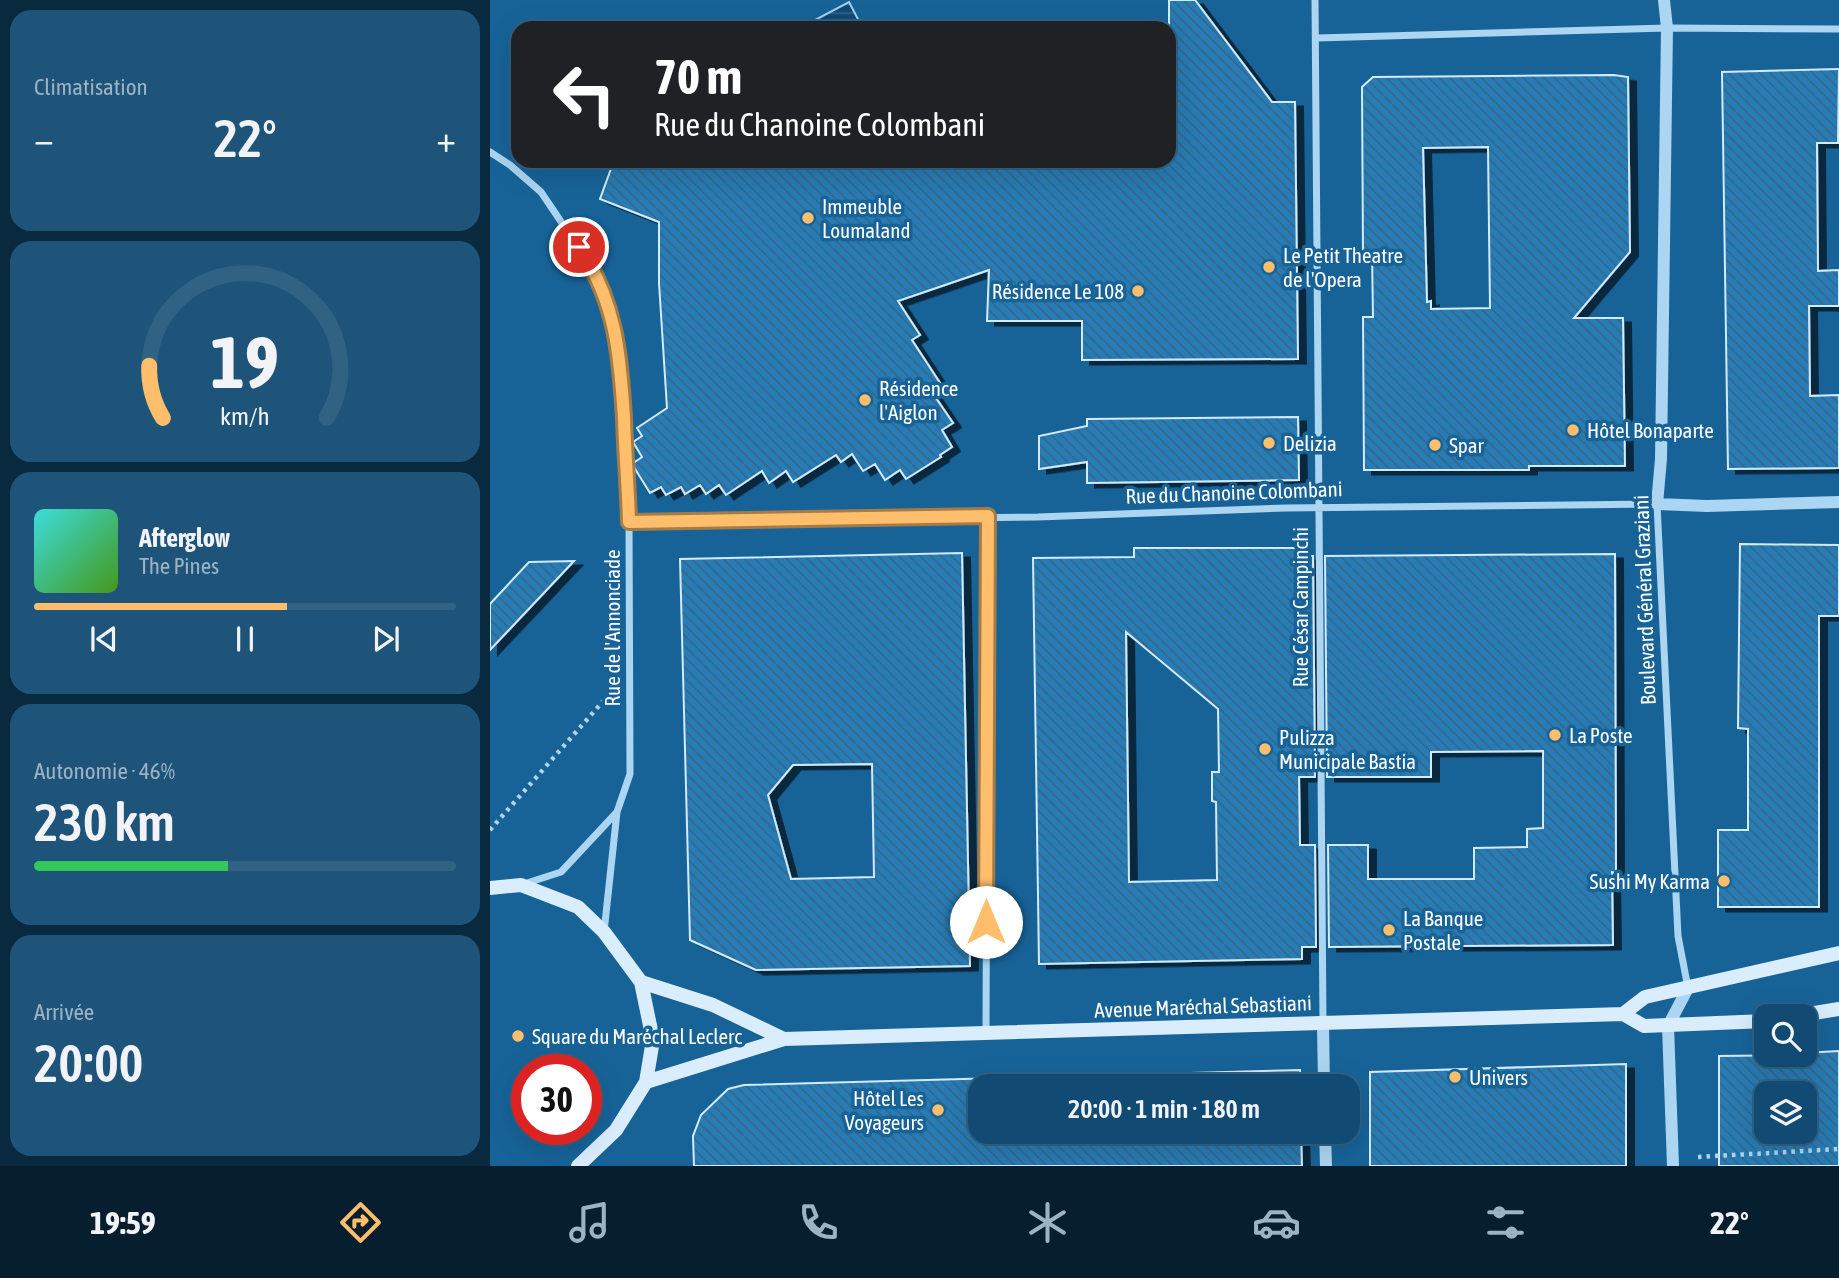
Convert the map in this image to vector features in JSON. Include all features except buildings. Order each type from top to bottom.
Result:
[{"type":"main road","points":[[490,888],[521,885],[578,907],[604,933],[640,982],[653,1040],[646,1082],[616,1130],[579,1166]]},
{"type":"main road","points":[[1623,1014],[1645,997],[1839,953]]},
{"type":"main road","name":"Avenue Maréchal Sebastiani","points":[[640,982],[713,1005],[784,1039]]},
{"type":"main road","points":[[1817,1013],[1839,1009]]},
{"type":"main road","name":"Avenue Maréchal Sebastiani","points":[[646,1082],[784,1039],[1623,1014],[1644,1026],[1754,1022]]},
{"type":"street","name":"Rue César Campinchi","points":[[1315,0],[1324,1074]]},
{"type":"street","name":"Boulevard Général Graziani","points":[[1664,0],[1667,28],[1661,458],[1657,504],[1678,936],[1688,988]]},
{"type":"street","points":[[1317,38],[1667,28],[1839,29]]},
{"type":"street","name":"Rue de l'Annonciade","points":[[490,152],[511,166]]},
{"type":"street","name":"Rue de l'Annonciade","points":[[513,168],[541,192],[592,266],[612,315],[620,358],[629,522],[630,774],[617,812],[604,933]]},
{"type":"street","name":"Rue du Chanoine Colombani","points":[[629,522],[1038,517],[1319,508],[1657,504],[1707,506],[1839,502]]},
{"type":"street","points":[[986,1033],[988,516]]},
{"type":"street","name":"Rue de l'Annonciade","points":[[521,885],[561,872],[617,812]]},
{"type":"street","points":[[1673,1162],[1668,1026],[1688,988]]},
{"type":"street","points":[[1325,1144],[1326,1166]]},
{"type":"path","points":[[490,830],[611,692],[630,677]]},
{"type":"path","points":[[1673,1162],[1839,1149]]},
{"type":"water","points":[[849,2],[859,21],[813,21]]},
{"type":"place","name":"Immeuble Loumaland","points":[[808,218]]},
{"type":"place","name":"Le Petit Theatre de l'Opera","points":[[1269,267]]},
{"type":"place","name":"Résidence Le 108","points":[[1138,291]]},
{"type":"place","name":"Résidence l'Aiglon","points":[[865,400]]},
{"type":"place","name":"Hôtel Bonaparte","points":[[1573,430]]},
{"type":"place","name":"Delizia","points":[[1269,443]]},
{"type":"place","name":"Spar","points":[[1435,445]]},
{"type":"place","name":"La Poste","points":[[1555,735]]},
{"type":"place","name":"Pulizza Municipale Bastia","points":[[1265,749]]},
{"type":"place","name":"Sushi My Karma","points":[[1724,881]]},
{"type":"place","name":"La Banque Postale","points":[[1389,930]]},
{"type":"place","name":"Square du Maréchal Leclerc","points":[[518,1036]]},
{"type":"place","name":"Univers","points":[[1455,1077]]},
{"type":"place","name":"Hôtel Les Voyageurs","points":[[938,1110]]},
{"type":"route","points":[[579,247],[592,266],[612,315],[620,358],[629,522],[988,516],[986,922]]}]
